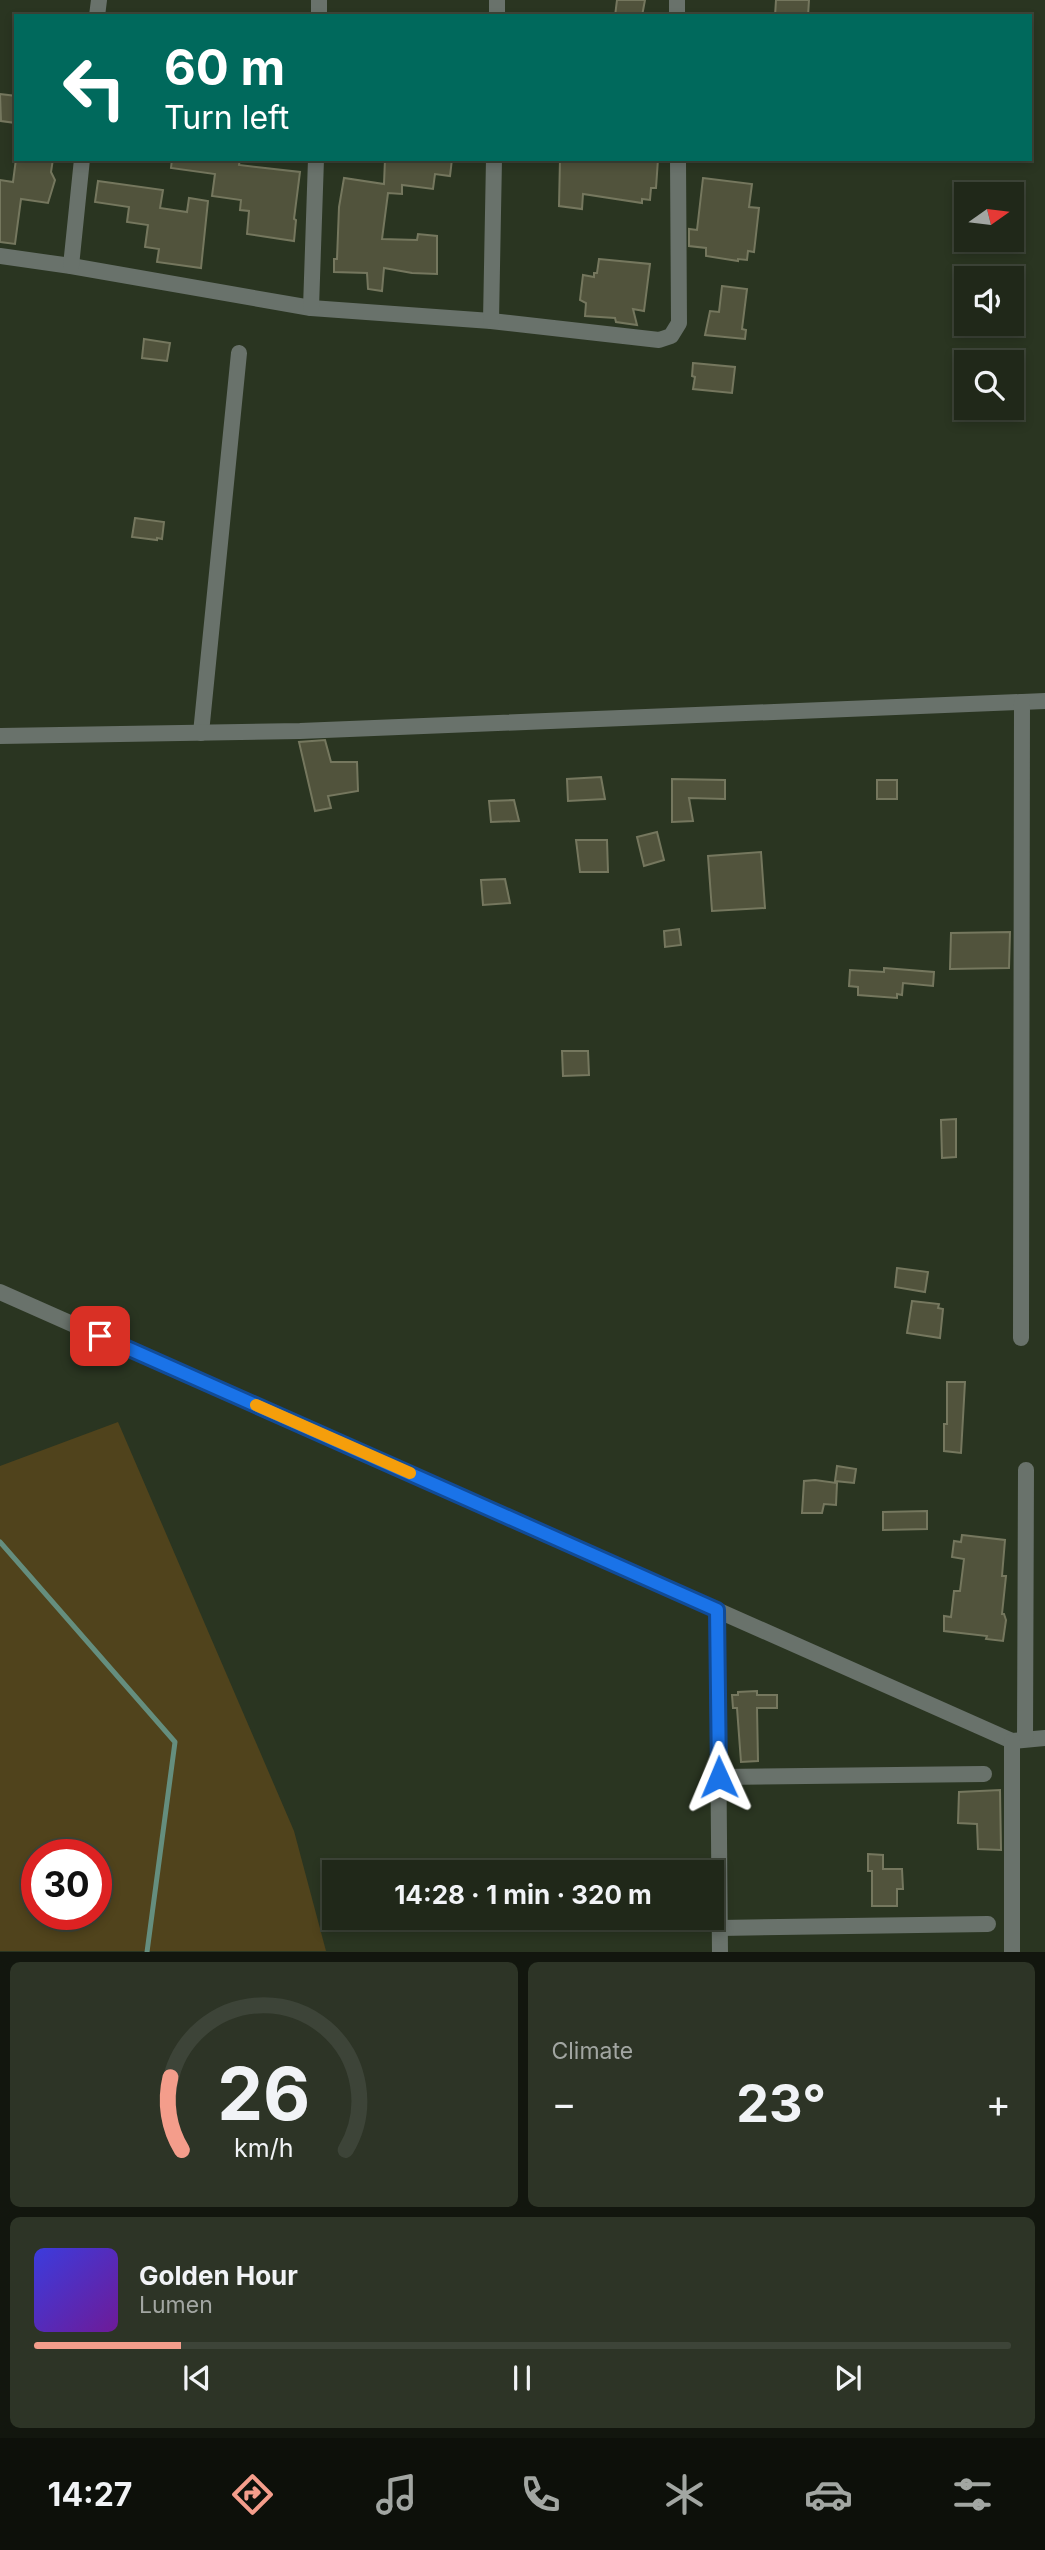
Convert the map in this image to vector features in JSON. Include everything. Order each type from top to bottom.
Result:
[{"type":"street","points":[[71,266],[82,161]]},
{"type":"street","points":[[310,307],[316,161]]},
{"type":"street","points":[[491,321],[494,161]]},
{"type":"street","points":[[0,256],[310,307],[491,321],[659,340],[671,336],[679,323],[677,161]]},
{"type":"street","points":[[201,733],[239,354]]},
{"type":"street","points":[[0,736],[300,731],[1045,701]]},
{"type":"street","points":[[1021,1338],[1022,702]]},
{"type":"street","points":[[0,1292],[717,1610],[1019,1740],[1045,1738]]},
{"type":"street","points":[[1012,1951],[1026,1470]]},
{"type":"street","points":[[717,1610],[720,1860]]},
{"type":"street","points":[[719,1777],[985,1774]]},
{"type":"street","points":[[724,1928],[988,1924]]},
{"type":"street","points":[[720,1930],[720,1951]]},
{"type":"shaded area","points":[[118,1422],[294,1831],[326,1951],[0,1951],[0,1466]]},
{"type":"building","points":[[617,0],[645,0],[642,14],[615,14]]},
{"type":"building","points":[[776,0],[809,0],[808,14],[775,14]]},
{"type":"building","points":[[0,94],[14,96],[14,123],[1,121]]},
{"type":"building","points":[[16,161],[53,161],[51,172],[55,180],[48,203],[21,199],[15,244],[0,242],[0,180],[13,182]]},
{"type":"building","points":[[172,161],[240,161],[239,165],[300,172],[294,241],[247,234],[249,211],[240,210],[241,200],[212,196],[215,174],[171,168]]},
{"type":"building","points":[[385,161],[452,161],[450,176],[435,174],[433,189],[402,185],[402,194],[388,193],[382,239],[417,240],[418,234],[437,236],[437,274],[384,268],[382,291],[368,289],[367,273],[334,272],[334,259],[337,259],[339,207],[344,178],[384,184]]},
{"type":"building","points":[[560,161],[658,161],[656,188],[651,188],[650,200],[642,199],[642,203],[583,194],[582,209],[559,206]]},
{"type":"building","points":[[703,178],[752,184],[749,207],[759,208],[754,252],[748,251],[747,260],[706,256],[706,248],[689,246],[689,229],[697,230]]},
{"type":"building","points":[[98,181],[163,190],[160,208],[187,212],[189,198],[208,201],[201,268],[157,262],[159,249],[145,247],[148,225],[127,222],[129,207],[95,202]]},
{"type":"building","points":[[599,259],[650,264],[644,311],[633,309],[637,325],[616,322],[615,318],[585,316],[586,303],[580,300],[583,275],[594,277]]},
{"type":"building","points":[[722,286],[747,289],[742,329],[746,330],[745,339],[705,335],[710,311],[719,312]]},
{"type":"building","points":[[144,339],[170,343],[167,361],[142,358]]},
{"type":"building","points":[[693,363],[735,367],[732,393],[693,389]]},
{"type":"building","points":[[135,518],[164,522],[162,539],[132,537]]},
{"type":"building","points":[[325,740],[331,762],[357,762],[358,791],[328,796],[331,808],[315,811],[299,742]]},
{"type":"building","points":[[601,777],[605,799],[568,801],[567,779]]},
{"type":"building","points":[[672,779],[725,780],[725,799],[689,798],[693,821],[672,822]]},
{"type":"building","points":[[877,780],[897,780],[897,799],[877,799]]},
{"type":"building","points":[[514,800],[519,821],[491,822],[489,801]]},
{"type":"building","points":[[657,832],[664,860],[644,866],[637,837]]},
{"type":"building","points":[[576,840],[607,840],[608,872],[580,872]]},
{"type":"building","points":[[761,852],[765,908],[712,911],[708,856]]},
{"type":"building","points":[[505,879],[510,903],[483,905],[481,880]]},
{"type":"building","points":[[679,929],[681,945],[665,947],[664,931]]},
{"type":"building","points":[[1010,932],[1009,968],[950,969],[951,933]]},
{"type":"building","points":[[884,968],[934,972],[933,986],[903,983],[902,995],[897,994],[897,998],[858,995],[858,987],[849,986],[850,970],[884,972]]},
{"type":"building","points":[[562,1051],[588,1051],[589,1075],[563,1076]]},
{"type":"building","points":[[956,1119],[956,1157],[942,1158],[941,1120]]},
{"type":"building","points":[[897,1268],[928,1272],[925,1292],[895,1287]]},
{"type":"building","points":[[912,1301],[939,1304],[938,1308],[943,1309],[940,1338],[907,1333]]},
{"type":"building","points":[[947,1382],[965,1382],[961,1453],[944,1451]]},
{"type":"building","points":[[837,1466],[856,1469],[854,1483],[835,1481]]},
{"type":"building","points":[[804,1481],[837,1483],[836,1505],[824,1504],[822,1513],[802,1513]]},
{"type":"building","points":[[927,1511],[927,1529],[883,1530],[883,1512]]},
{"type":"building","points":[[962,1535],[1005,1540],[1002,1576],[1006,1576],[1002,1614],[1006,1620],[1003,1641],[986,1639],[987,1636],[944,1631],[944,1616],[951,1617],[954,1591],[960,1591],[964,1559],[952,1557],[954,1541],[961,1542]]},
{"type":"building","points":[[757,1691],[757,1695],[777,1695],[777,1708],[757,1708],[758,1761],[741,1762],[737,1708],[733,1708],[732,1695]]},
{"type":"building","points":[[1000,1790],[1001,1850],[978,1849],[977,1824],[958,1823],[959,1792]]},
{"type":"building","points":[[868,1854],[883,1855],[883,1869],[902,1869],[903,1889],[897,1889],[897,1906],[872,1906],[872,1871],[868,1871]]},
{"type":"waterway","points":[[0,1542],[175,1742],[147,1952]]},
{"type":"slow traffic","points":[[256,1405],[410,1473]]},
{"type":"route","points":[[100,1336],[717,1610],[719,1777]]}]
